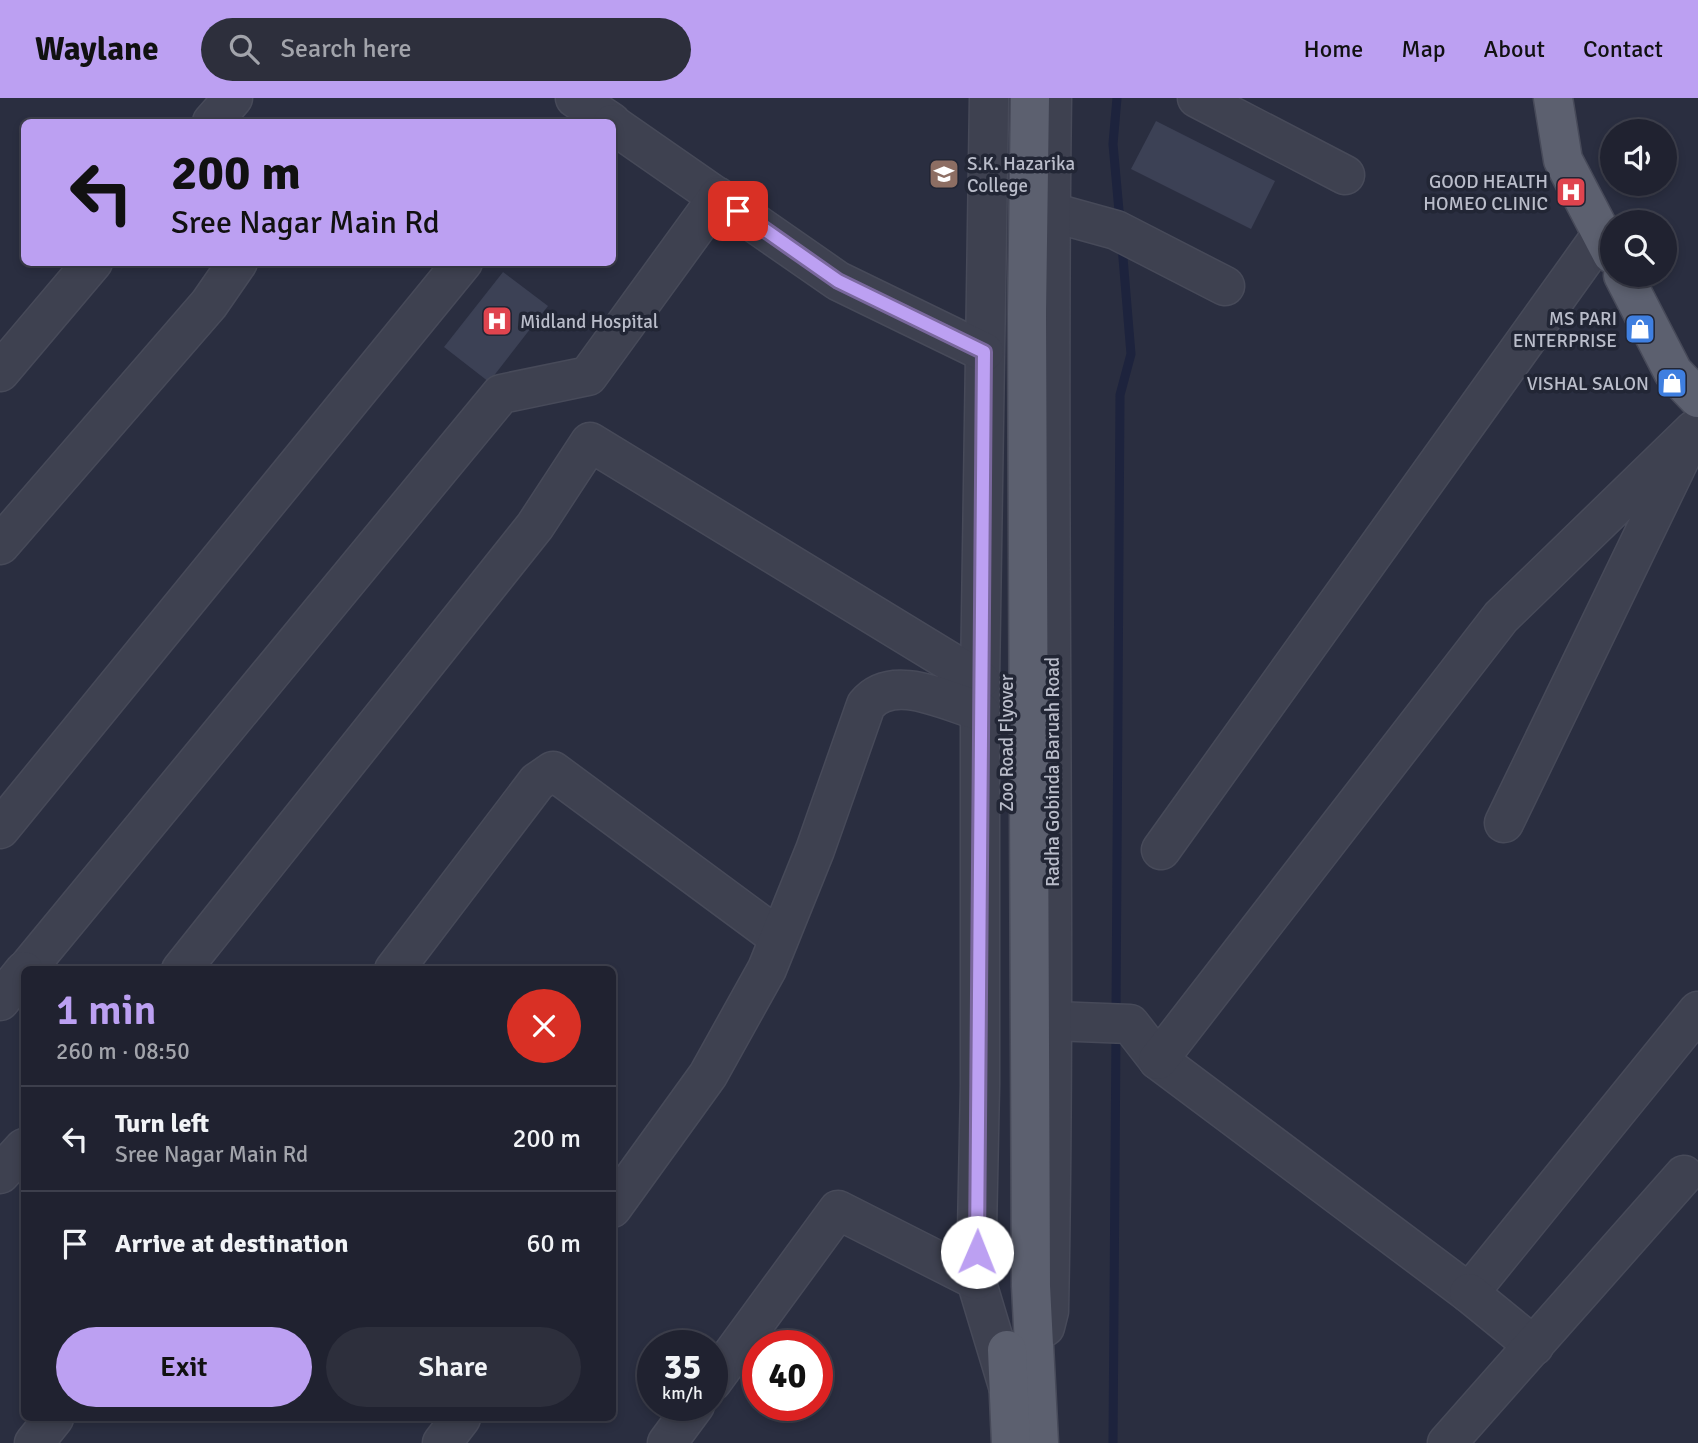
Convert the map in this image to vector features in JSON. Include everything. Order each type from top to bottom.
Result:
[{"type":"main road","name":"Zoo Road Flyover","points":[[1004,1282],[1030,98]]},
{"type":"main road","points":[[1553,98],[1563,160],[1600,231]]},
{"type":"main road","name":"Zoo Road Flyover","points":[[986,102],[1004,1282],[1021,1381]]},
{"type":"main road","points":[[1629,287],[1673,372],[1698,398]]},
{"type":"main road","name":"Radha Gobinda Baruah Road","points":[[1011,1443],[1021,1381]]},
{"type":"main road","name":"Radha Gobinda Baruah Road","points":[[1021,1381],[1039,1443]]},
{"type":"street","points":[[215,119],[233,98]]},
{"type":"street","name":"Radha Gobinda Baruah Road","points":[[1021,1381],[1049,1311],[1053,1021],[1052,98]]},
{"type":"street","points":[[1197,98],[1345,175]]},
{"type":"street","points":[[986,102],[980,695],[980,1086],[1004,1282]]},
{"type":"street","points":[[616,130],[838,281],[984,352]]},
{"type":"street","points":[[28,966],[501,394],[588,376],[718,197]]},
{"type":"street","points":[[1051,212],[1116,230],[1225,286]]},
{"type":"street","points":[[1161,850],[1600,254]]},
{"type":"street","points":[[0,372],[90,266]]},
{"type":"street","points":[[0,545],[209,304],[235,266]]},
{"type":"street","points":[[0,829],[460,266]]},
{"type":"street","points":[[1158,1060],[1501,617],[1694,430],[1504,823]]},
{"type":"street","points":[[184,966],[535,526],[590,442],[980,695]]},
{"type":"street","points":[[616,1202],[708,1074],[767,969],[815,850],[866,705],[873,697],[900,688],[980,695]]},
{"type":"street","points":[[397,966],[537,782],[553,771],[779,938]]},
{"type":"street","points":[[0,1001],[21,975]]},
{"type":"street","points":[[1469,1293],[1698,1011]]},
{"type":"street","points":[[1053,1021],[1130,1024],[1158,1060],[1469,1293],[1534,1346]]},
{"type":"street","points":[[0,1174],[21,1151]]},
{"type":"street","points":[[1447,1443],[1684,1175]]},
{"type":"street","points":[[728,1360],[838,1210],[1004,1282]]},
{"type":"street","points":[[34,1443],[52,1421]]},
{"type":"street","points":[[442,1443],[459,1421]]},
{"type":"street","points":[[667,1443],[683,1421]]},
{"type":"building","points":[[1156,121],[1275,181],[1251,229],[1131,169]]},
{"type":"building","points":[[503,272],[548,306],[489,382],[444,347]]},
{"type":"waterway","points":[[1117,98],[1113,144],[1120,222]]},
{"type":"waterway","points":[[1116,1014],[1120,395],[1131,354],[1122,246]]},
{"type":"waterway","points":[[1113,1443],[1116,1032]]},
{"type":"place","name":"S.K. Hazarika College","points":[[944,174]]},
{"type":"place","name":"GOOD HEALTH HOMEO CLINIC","points":[[1571,192]]},
{"type":"place","name":"Midland Hospital","points":[[497,321]]},
{"type":"place","name":"MS PARI ENTERPRISE","points":[[1640,329]]},
{"type":"place","name":"VISHAL SALON","points":[[1672,383]]},
{"type":"route","points":[[738,211],[838,281],[984,352],[977,1252]]}]
